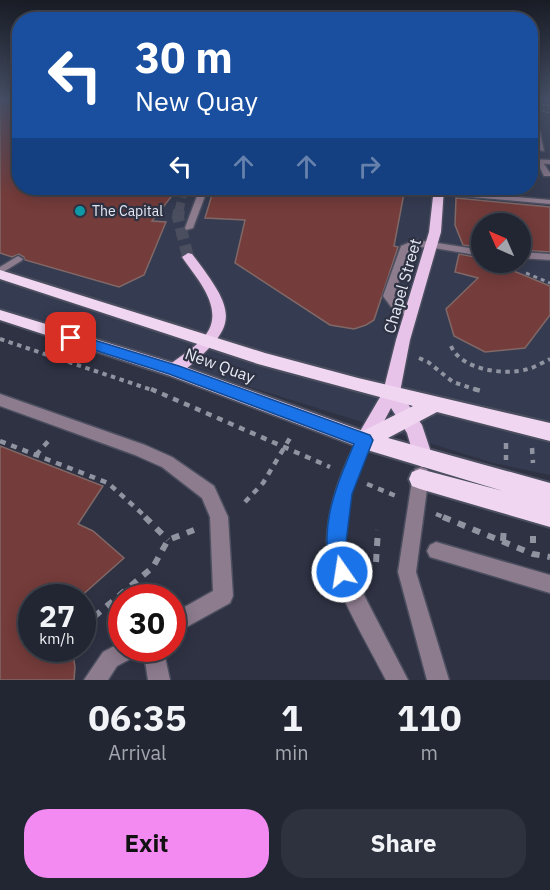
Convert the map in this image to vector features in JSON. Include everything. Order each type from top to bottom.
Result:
[{"type":"highway","name":"New Quay","points":[[0,272],[264,359],[550,432]]},
{"type":"highway","name":"New Quay","points":[[0,315],[174,370],[364,440],[422,469]]},
{"type":"highway","points":[[364,440],[435,404]]},
{"type":"highway","points":[[422,469],[550,494]]},
{"type":"highway","points":[[422,469],[550,515]]},
{"type":"main road","name":"Chapel Street","points":[[364,440],[391,393],[431,246],[438,195]]},
{"type":"main road","points":[[174,370],[210,340],[220,323],[218,307],[206,281],[188,257]]},
{"type":"main road","points":[[391,393],[416,431],[422,469]]},
{"type":"street","points":[[538,135],[542,150]]},
{"type":"street","points":[[546,161],[547,174]]},
{"type":"street","points":[[189,228],[201,195]]},
{"type":"street","points":[[485,195],[550,202]]},
{"type":"street","points":[[411,314],[396,305],[388,296],[406,246],[415,243],[471,251]]},
{"type":"street","points":[[531,256],[550,257]]},
{"type":"street","points":[[0,272],[18,259]]},
{"type":"street","points":[[0,400],[140,450],[167,462],[208,492],[219,517],[223,596],[186,617]]},
{"type":"street","points":[[364,440],[342,494],[336,542],[342,572],[397,680]]},
{"type":"street","points":[[422,469],[407,572],[438,680]]},
{"type":"street","points":[[436,551],[550,584]]},
{"type":"street","points":[[95,680],[108,662]]},
{"type":"street","points":[[156,662],[159,680]]},
{"type":"path","points":[[0,339],[143,386],[328,466]]},
{"type":"path","points":[[451,346],[455,356],[471,366],[498,371],[527,370],[550,359]]},
{"type":"path","points":[[426,360],[437,371],[454,382],[496,395]]},
{"type":"path","points":[[506,437],[506,455]]},
{"type":"path","points":[[245,502],[263,483],[290,438]]},
{"type":"path","points":[[0,441],[108,483],[135,506],[168,540]]},
{"type":"path","points":[[532,444],[533,463]]},
{"type":"path","points":[[378,489],[394,495]]},
{"type":"path","points":[[454,522],[533,554],[550,557]]},
{"type":"path","points":[[96,615],[153,567],[168,540],[194,530]]},
{"type":"path","points":[[376,562],[378,530]]},
{"type":"shaded area","points":[[0,132],[12,132],[12,195],[538,195],[538,132],[550,132],[550,475],[493,463],[0,309]]},
{"type":"building","name":"The Capital","points":[[0,132],[12,132],[12,195],[172,195],[152,221],[166,222],[144,275],[119,287],[25,260],[19,254],[12,257],[0,253]]},
{"type":"building","points":[[212,195],[404,195],[394,246],[398,247],[374,320],[354,329],[330,325],[235,263],[245,220],[205,218]]},
{"type":"building","points":[[456,198],[550,207],[550,252],[531,251],[531,213],[471,213],[471,246],[463,245],[455,225]]},
{"type":"building","points":[[459,254],[471,256],[471,273],[519,273],[550,286],[550,315],[525,348],[485,352],[454,336],[446,309],[478,278],[455,272]]},
{"type":"building","points":[[0,446],[103,486],[78,524],[93,531],[124,558],[95,584],[18,584],[18,662],[74,662],[74,680],[0,680]]},
{"type":"tunnel","points":[[179,211],[182,195]]},
{"type":"tunnel","points":[[179,210],[178,217],[188,257]]},
{"type":"place","name":"The Capital","points":[[80,211]]},
{"type":"route","points":[[71,338],[174,370],[364,440],[342,494],[336,542],[342,572]]}]
